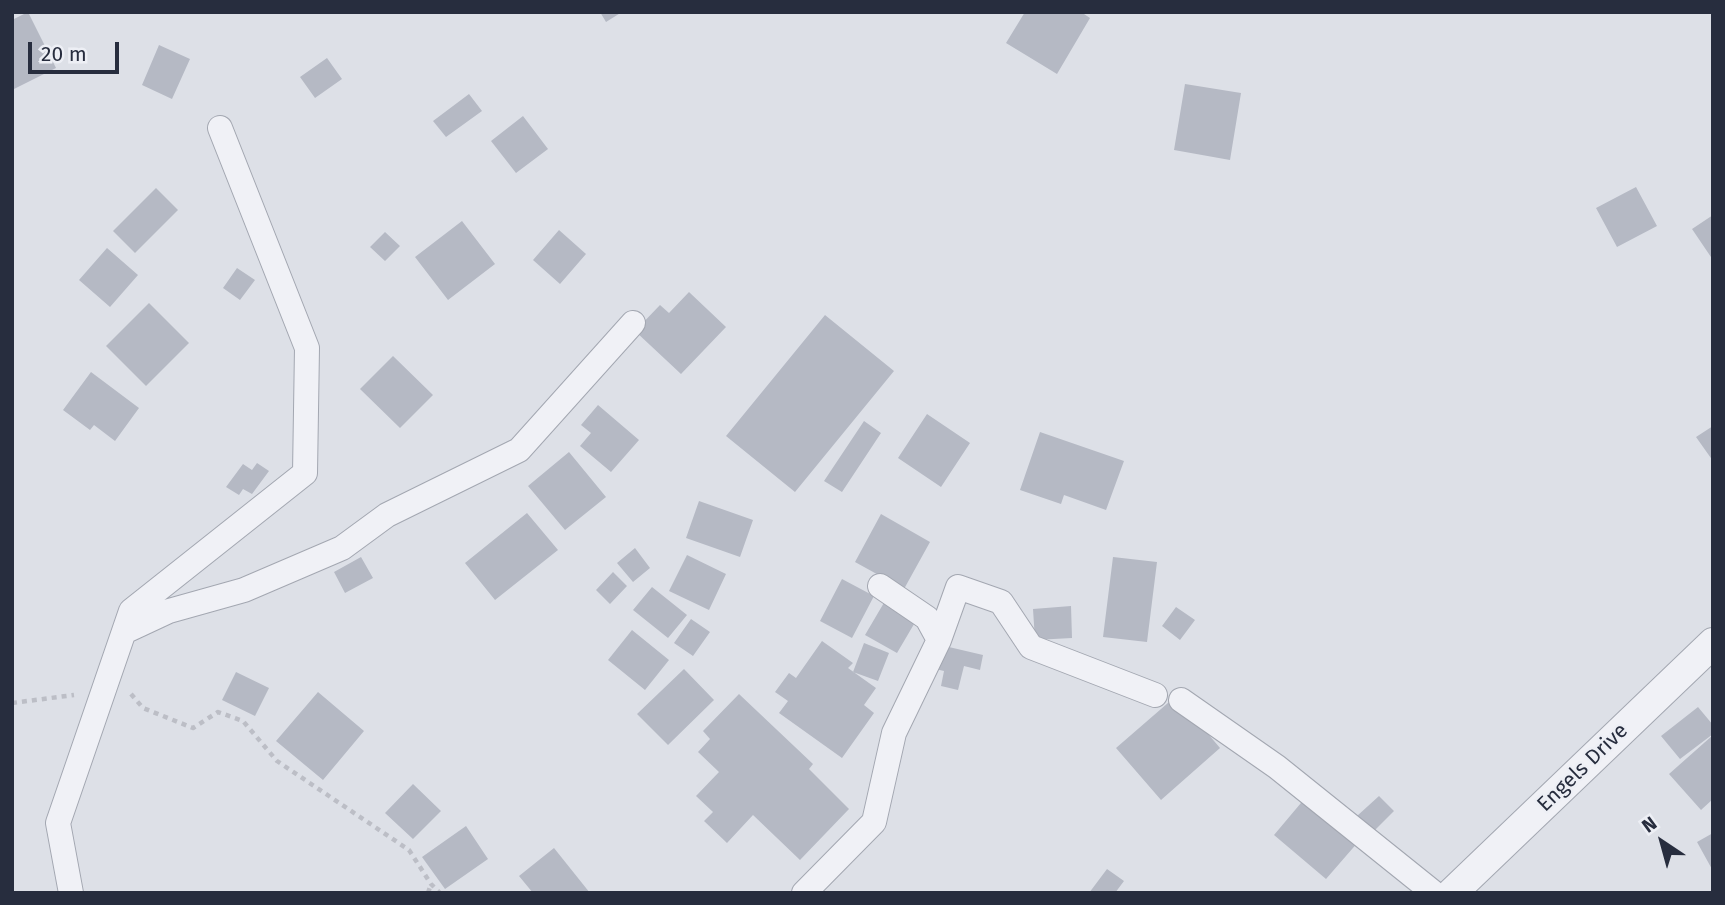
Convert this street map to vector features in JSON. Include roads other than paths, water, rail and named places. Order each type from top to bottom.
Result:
[{"type":"street","points":[[71,893],[58,823],[131,611],[305,473],[307,348],[220,128]]},
{"type":"street","points":[[124,632],[169,611],[244,590],[342,548],[387,515],[519,450],[633,323]]},
{"type":"street","points":[[880,586],[927,618],[939,640]]},
{"type":"street","points":[[804,893],[874,822],[894,733],[939,640],[958,587],[1001,602],[1031,647],[1155,695]]},
{"type":"street","name":"Engels Drive","points":[[1452,893],[1713,643]]},
{"type":"street","points":[[1181,700],[1277,767],[1434,893]]}]
